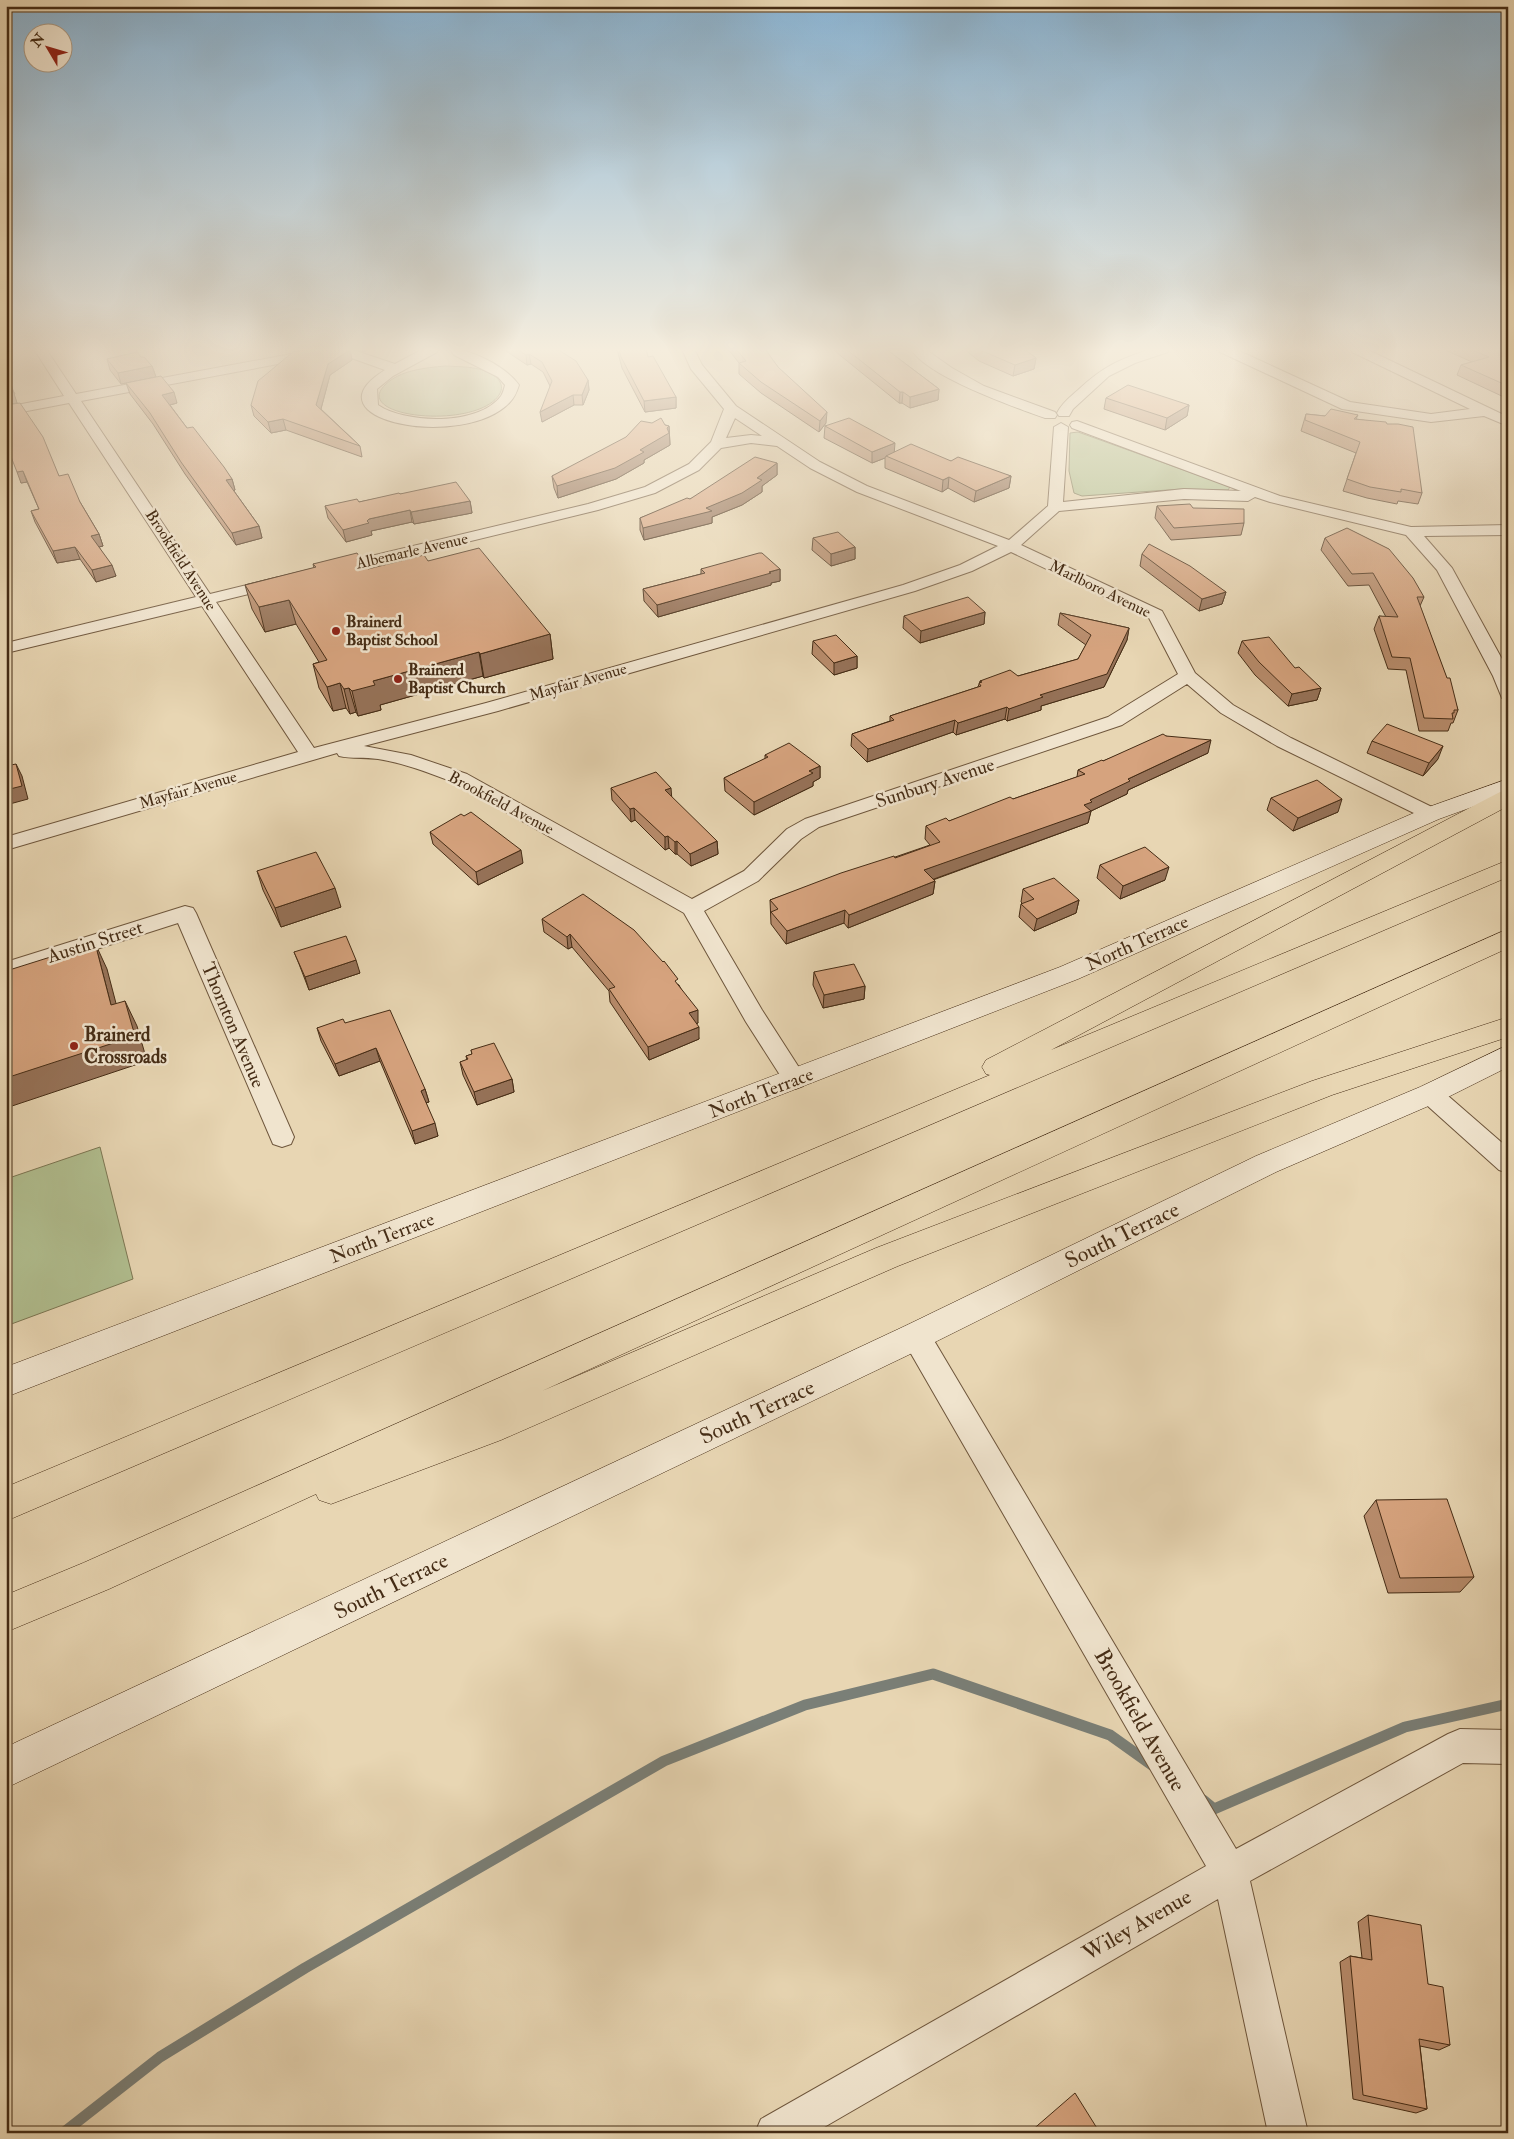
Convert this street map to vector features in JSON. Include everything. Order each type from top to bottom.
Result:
[{"type":"highway","points":[[820,1159],[1508,798]]},
{"type":"highway","points":[[6,1504],[1508,868]]},
{"type":"highway","points":[[6,1614],[96,1576],[1508,938]]},
{"type":"highway","points":[[96,1576],[489,1428],[887,1257],[1322,1088],[1508,1027]]},
{"type":"street","name":"Brookfield Avenue","points":[[107,449],[309,754],[359,751],[424,765],[460,778],[692,908]]},
{"type":"street","name":"Albemarle Avenue","points":[[313,574],[593,507],[650,490],[694,467],[712,449]]},
{"type":"street","name":"Marlboro Avenue","points":[[792,449],[815,466],[862,488],[1010,546],[1156,615],[1188,676],[1226,709],[1284,742],[1431,814]]},
{"type":"street","points":[[1060,449],[1055,507],[1184,494],[1234,495],[1275,499]]},
{"type":"street","points":[[1140,449],[1275,499],[1411,532],[1508,530]]},
{"type":"street","name":"Mayfair Avenue","points":[[6,844],[309,754],[502,704],[909,588],[966,568],[1010,546],[1055,507]]},
{"type":"street","points":[[1411,532],[1444,568],[1505,676],[1508,694]]},
{"type":"street","points":[[6,648],[294,579]]},
{"type":"street","name":"Sunbury Avenue","points":[[692,908],[751,876],[794,834],[812,823],[1021,754],[1115,720],[1188,676]]},
{"type":"street","name":"North Terrace","points":[[6,1382],[1069,973],[1431,814],[1508,786]]},
{"type":"street","points":[[692,908],[754,1016],[795,1080]]},
{"type":"street","name":"Austin Street","points":[[6,970],[185,913]]},
{"type":"street","name":"Thornton Avenue","points":[[185,913],[282,1137]]},
{"type":"street","name":"South Terrace","points":[[6,1768],[916,1336],[1266,1164],[1430,1094],[1508,1055]]},
{"type":"street","points":[[1430,1094],[1508,1163]]},
{"type":"street","name":"Brookfield Avenue","points":[[916,1336],[1230,1872],[1288,2133]]},
{"type":"street","name":"Wiley Avenue","points":[[776,2133],[1230,1872],[1460,1746],[1508,1746]]},
{"type":"green space","points":[[1070,449],[1124,449],[1230,487],[1228,490],[1182,489],[1082,496],[1074,493],[1069,471]]},
{"type":"green space","points":[[100,1147],[133,1279],[6,1326],[6,1179]]},
{"type":"building","points":[[8,449],[48,449],[59,476],[68,474],[80,502],[99,534],[91,536],[112,565],[92,570],[75,547],[53,551],[31,511],[39,509],[23,471],[17,472]]},
{"type":"building","points":[[173,449],[210,449],[232,479],[226,480],[259,526],[232,533]]},
{"type":"building","points":[[604,449],[642,449],[640,450],[644,452],[615,468],[557,486],[552,476]]},
{"type":"building","points":[[866,449],[880,449],[872,452]]},
{"type":"building","points":[[901,449],[922,449],[951,461],[958,457],[1011,476],[976,491],[949,477],[943,480],[886,456]]},
{"type":"building","points":[[1358,449],[1416,449],[1422,493],[1401,489],[1401,492],[1370,487],[1347,479]]},
{"type":"building","points":[[755,457],[777,463],[757,478],[762,480],[742,493],[706,508],[712,511],[643,528],[640,518],[687,498],[690,499]]},
{"type":"building","points":[[456,482],[470,501],[411,512],[410,510],[369,519],[367,521],[369,523],[343,530],[325,506],[357,499],[359,502]]},
{"type":"building","points":[[1190,504],[1193,508],[1244,509],[1244,523],[1174,528],[1157,506]]},
{"type":"building","points":[[1347,528],[1389,549],[1413,578],[1424,597],[1417,597],[1447,678],[1450,678],[1458,710],[1454,710],[1454,713],[1452,713],[1453,719],[1424,718],[1410,658],[1392,657],[1379,616],[1398,617],[1373,573],[1352,574],[1325,538]]},
{"type":"building","points":[[838,532],[855,547],[831,554],[813,538]]},
{"type":"building","points":[[1149,544],[1190,566],[1226,592],[1202,599],[1142,554]]},
{"type":"building","points":[[479,548],[550,634],[373,681],[375,685],[352,691],[349,688],[344,689],[340,683],[327,687],[313,664],[327,660],[289,600],[259,607],[245,585],[316,567],[313,564],[357,553],[368,569],[424,555],[428,561]]},
{"type":"building","points":[[762,553],[780,569],[657,605],[643,589],[705,573],[701,569]]},
{"type":"building","points":[[968,597],[985,612],[921,631],[904,616]]},
{"type":"building","points":[[1060,613],[1129,628],[1107,674],[1040,695],[1043,697],[1009,709],[1007,707],[958,723],[955,720],[868,749],[852,734],[894,720],[890,716],[981,686],[979,683],[982,682],[980,681],[1010,670],[1018,676],[1078,659],[1091,635]]},
{"type":"building","points":[[836,635],[857,656],[834,663],[813,641]]},
{"type":"building","points":[[1269,637],[1295,668],[1299,667],[1321,688],[1292,694],[1259,662],[1242,641]]},
{"type":"building","points":[[1387,724],[1443,746],[1429,763],[1372,741]]},
{"type":"building","points":[[1163,734],[1166,736],[1211,740],[1128,779],[1130,781],[1090,800],[1092,802],[1084,805],[1091,811],[924,870],[935,881],[849,915],[845,910],[787,931],[771,912],[778,909],[770,900],[841,873],[894,856],[895,858],[940,842],[926,826],[946,818],[949,821],[1010,797],[1013,799],[1085,774],[1078,770]]},
{"type":"building","points":[[789,743],[820,766],[809,771],[813,773],[754,802],[724,778],[768,757],[765,755]]},
{"type":"building","points":[[16,764],[22,786],[6,790],[6,766]]},
{"type":"building","points":[[656,772],[671,788],[665,790],[717,841],[690,854],[677,841],[675,842],[668,836],[665,837],[634,808],[630,809],[611,788]]},
{"type":"building","points":[[1317,780],[1342,799],[1298,818],[1271,798]]},
{"type":"building","points":[[471,812],[521,850],[476,872],[430,832],[461,814],[464,816]]},
{"type":"building","points":[[1145,847],[1169,867],[1123,886],[1100,865]]},
{"type":"building","points":[[316,852],[335,888],[275,908],[257,871]]},
{"type":"building","points":[[1054,878],[1079,900],[1037,919],[1021,904],[1034,899],[1023,889]]},
{"type":"building","points":[[583,894],[634,930],[664,961],[678,979],[675,981],[698,1010],[689,1013],[699,1027],[648,1047],[609,989],[615,987],[570,934],[567,937],[542,919]]},
{"type":"building","points":[[346,936],[356,960],[305,977],[294,952]]},
{"type":"building","name":"Brainerd Crossroads","points":[[95,943],[111,1005],[125,1001],[135,1036],[6,1078],[6,971]]},
{"type":"building","points":[[854,964],[865,986],[824,995],[814,972]]},
{"type":"building","points":[[390,1010],[425,1089],[421,1091],[435,1123],[412,1131],[376,1048],[335,1064],[317,1028],[343,1019],[345,1023]]},
{"type":"building","points":[[494,1043],[512,1079],[474,1092],[460,1062],[468,1059],[466,1056],[472,1054],[471,1050]]},
{"type":"building","points":[[1447,1499],[1474,1577],[1400,1578],[1376,1500]]},
{"type":"building","points":[[1368,1915],[1421,1925],[1428,1984],[1443,1987],[1450,2045],[1419,2039],[1427,2109],[1363,2095],[1350,1956],[1372,1960]]},
{"type":"building","points":[[1075,2093],[1100,2133],[1030,2133],[1030,2132]]},
{"type":"waterway","points":[[63,2133],[160,2057],[305,1968],[664,1761],[805,1705],[933,1674],[1110,1735],[1152,1765]]},
{"type":"waterway","points":[[1203,1800],[1214,1809],[1405,1727],[1508,1704]]},
{"type":"place","name":"Brainerd Baptist School","points":[[336,631]]},
{"type":"place","name":"Brainerd Baptist Church","points":[[398,679]]},
{"type":"place","name":"Brainerd Crossroads","points":[[74,1046]]}]
